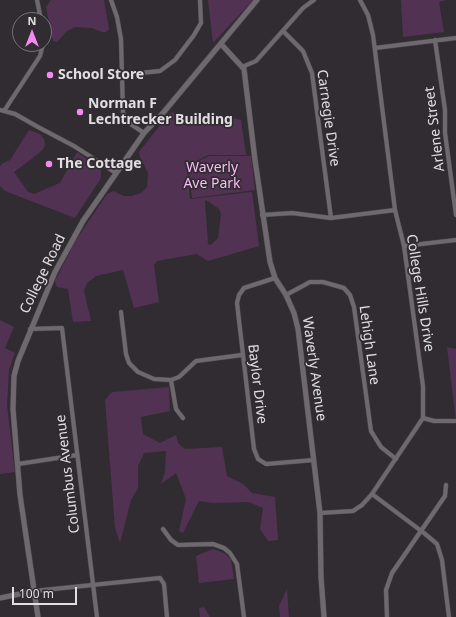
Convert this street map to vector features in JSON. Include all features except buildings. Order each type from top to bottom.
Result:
[{"type":"street","points":[[37,0],[39,12]]},
{"type":"street","points":[[111,0],[117,17],[121,39],[123,113],[129,123],[144,133]]},
{"type":"street","points":[[121,75],[160,71],[175,60],[201,23],[200,0]]},
{"type":"street","name":"College Road","points":[[38,617],[18,464],[12,395],[13,382],[18,361],[30,329],[55,272],[83,221],[144,133],[257,0]]},
{"type":"street","points":[[221,44],[242,67],[256,60],[303,8],[314,0]]},
{"type":"street","name":"College Hills Drive","points":[[360,0],[368,15],[375,48],[395,210],[404,246],[423,386],[423,418]]},
{"type":"street","name":"Carnegie Drive","points":[[283,31],[303,51],[312,73],[331,218]]},
{"type":"street","points":[[375,48],[456,38]]},
{"type":"street","name":"Arlene Street","points":[[435,40],[445,110],[445,133],[456,215]]},
{"type":"street","points":[[41,52],[40,56],[2,110],[15,114],[69,144],[116,173]]},
{"type":"street","name":"Waverly Avenue","points":[[242,67],[244,70],[262,215],[270,262],[275,278],[286,295],[294,313],[298,329],[320,513],[321,577],[324,617]]},
{"type":"street","points":[[262,215],[292,213],[331,218],[395,210]]},
{"type":"street","points":[[404,246],[456,240]]},
{"type":"street","name":"Baylor Drive","points":[[275,278],[244,288],[239,295],[236,311],[254,449],[258,459],[262,463],[269,465],[314,460]]},
{"type":"street","name":"Lehigh Lane","points":[[286,295],[310,282],[324,282],[344,288],[350,295],[354,307],[371,432],[381,447],[396,459]]},
{"type":"street","points":[[121,312],[126,354],[132,366],[138,372],[154,379],[171,380],[182,375],[190,365],[196,362],[242,355]]},
{"type":"street","name":"Columbus Avenue","points":[[30,329],[62,328],[96,617]]},
{"type":"street","points":[[171,380],[176,408],[183,418]]},
{"type":"street","points":[[320,513],[353,511],[362,505],[372,494],[423,418],[434,421],[455,421]]},
{"type":"street","points":[[18,464],[77,456]]},
{"type":"street","points":[[387,617],[386,590],[392,573],[445,496],[446,485]]},
{"type":"street","points":[[372,494],[431,538],[440,550],[449,617]]},
{"type":"street","points":[[163,529],[170,540],[178,545],[213,544],[224,548],[230,553],[237,564],[244,617]]},
{"type":"street","points":[[0,598],[34,591],[93,586],[155,577],[162,580],[164,584],[168,617]]},
{"type":"green space","points":[[51,0],[104,0],[109,29],[106,32],[102,32],[92,28],[75,27],[67,31],[57,42],[53,41],[52,12],[47,12],[46,7]]},
{"type":"green space","points":[[208,0],[253,0],[213,43]]},
{"type":"green space","points":[[401,0],[446,0],[439,2],[444,32],[403,37]]},
{"type":"green space","points":[[173,112],[183,125],[188,126],[233,118],[241,120],[246,155],[208,155],[187,166],[190,199],[252,192],[259,246],[208,261],[197,254],[157,261],[154,265],[159,302],[134,308],[123,270],[96,276],[87,283],[84,291],[91,321],[73,322],[68,289],[57,287],[55,281],[76,240],[107,194],[114,191],[123,196],[132,196],[141,193],[147,187],[148,173],[139,152],[169,114]],"holes":[[[206,200],[219,209],[221,214],[218,238],[211,245],[208,244],[205,201]]]},
{"type":"green space","points":[[29,130],[40,134],[44,139],[45,144],[44,148],[38,154],[14,172],[28,192],[34,194],[60,183],[77,152],[101,169],[101,178],[75,218],[5,191],[0,186],[0,166],[10,160]]},
{"type":"green space","name":"Waverly Ave Park","points":[[209,156],[251,156],[255,190],[192,198],[188,166]]},
{"type":"green space","points":[[0,320],[14,327],[5,348],[15,353],[9,370],[7,405],[15,472],[0,474]]},
{"type":"green space","points":[[447,347],[456,349],[456,421]]},
{"type":"green space","points":[[169,387],[170,411],[141,417],[143,434],[160,443],[176,435],[178,443],[185,449],[222,447],[227,476],[243,484],[252,493],[275,497],[278,540],[268,541],[260,529],[263,508],[249,502],[213,503],[199,501],[183,533],[179,531],[186,499],[176,473],[161,484],[165,472],[166,451],[144,453],[138,466],[138,488],[131,500],[120,543],[115,528],[105,400],[112,392]]},
{"type":"green space","points":[[213,549],[224,553],[231,559],[234,579],[199,583],[196,556]]},
{"type":"green space","points":[[287,589],[289,617],[280,617],[279,606]]},
{"type":"green space","points":[[204,607],[210,617],[200,617],[199,608]]},
{"type":"place","name":"School Store","points":[[50,75]]},
{"type":"place","name":"Norman F Lechtrecker Building","points":[[80,112]]},
{"type":"place","name":"The Cottage","points":[[49,164]]}]
